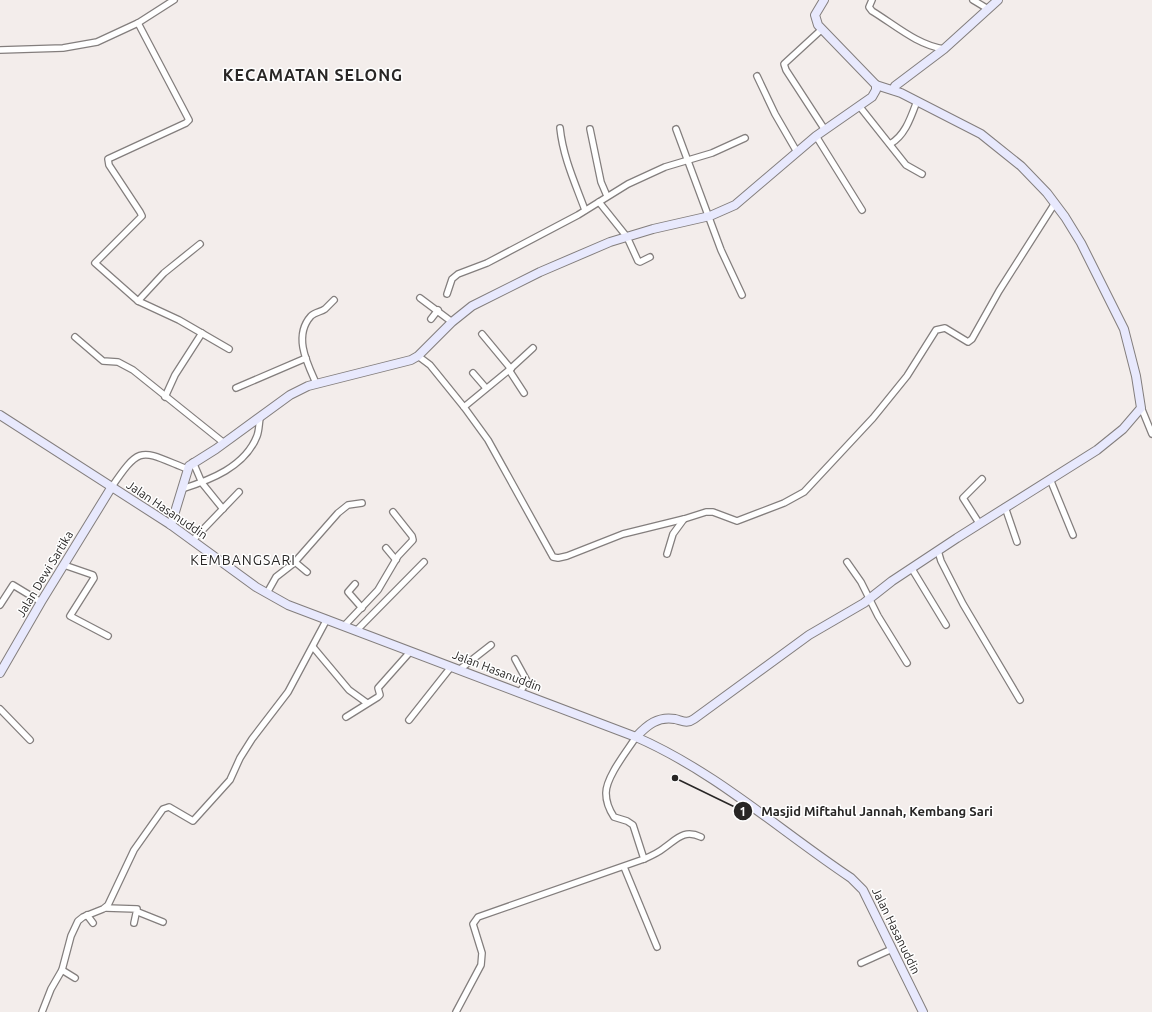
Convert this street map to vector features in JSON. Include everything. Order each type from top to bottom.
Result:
[{"type":"street","points":[[0,50],[69,48],[97,42],[138,23],[174,0]]},
{"type":"street","points":[[824,0],[815,15],[816,22],[821,30],[876,85],[893,90],[917,101],[981,134],[1021,166],[1055,203],[1081,243],[1124,329],[1141,407],[1152,434]]},
{"type":"street","points":[[872,0],[869,7],[872,11],[918,42],[931,47],[944,49]]},
{"type":"street","points":[[973,0],[988,9]]},
{"type":"street","points":[[893,90],[895,86],[944,49],[998,0]]},
{"type":"street","points":[[138,23],[189,120],[186,123],[107,161],[142,215],[95,263],[120,288],[138,301],[173,317],[229,349]]},
{"type":"street","points":[[821,30],[786,60],[784,64],[825,130]]},
{"type":"street","points":[[756,76],[775,114],[797,152]]},
{"type":"street","points":[[171,525],[190,465],[260,418],[290,395],[316,383],[399,364],[418,356],[452,322],[477,303],[594,248],[627,237],[708,216],[740,201],[816,136],[860,107],[875,93],[876,85]]},
{"type":"street","points":[[890,144],[897,141],[905,129],[917,101]]},
{"type":"street","points":[[860,107],[906,165],[922,174]]},
{"type":"street","points":[[560,128],[562,146],[567,165],[586,210]]},
{"type":"street","points":[[590,129],[601,182],[608,196]]},
{"type":"street","points":[[676,130],[721,250],[742,295]]},
{"type":"street","points":[[816,136],[862,210]]},
{"type":"street","points":[[447,294],[452,279],[458,274],[487,262],[586,210],[608,196],[665,167],[712,153],[746,138]]},
{"type":"street","points":[[599,202],[627,237],[638,261],[640,262],[650,257]]},
{"type":"street","points":[[418,356],[430,365],[464,406],[488,440],[553,557],[561,558],[629,532],[684,519],[706,512],[713,512],[737,521],[784,503],[804,492],[873,418],[907,376],[936,330],[945,328],[968,342],[972,339],[999,291],[1055,203]]},
{"type":"street","points":[[138,301],[164,273],[200,244]]},
{"type":"street","points":[[420,298],[452,322]]},
{"type":"street","points":[[316,383],[302,345],[306,325],[311,316],[325,309],[334,300]]},
{"type":"street","points":[[430,319],[438,310]]},
{"type":"street","points":[[165,397],[175,375],[202,333]]},
{"type":"street","points":[[482,334],[510,370],[524,393]]},
{"type":"street","points":[[75,337],[103,361],[113,361],[128,366],[224,443]]},
{"type":"street","points":[[464,406],[510,370],[533,348]]},
{"type":"street","points":[[236,388],[306,358]]},
{"type":"street","points":[[473,373],[486,388]]},
{"type":"street","points":[[644,859],[633,825],[628,821],[614,818],[606,794],[608,785],[619,763],[636,737],[647,726],[657,720],[668,719],[687,722],[694,720],[798,642],[869,599],[892,581],[1109,441],[1134,418],[1141,407]]},
{"type":"street","name":"Jalan Hasanuddin","points":[[0,415],[111,488],[171,525],[267,593],[288,605],[636,737],[670,752],[723,785],[851,878],[863,890],[923,1012]]},
{"type":"street","points":[[182,490],[202,483],[224,472],[240,460],[251,448],[257,435],[260,418]]},
{"type":"street","points":[[111,488],[131,461],[140,454],[149,454],[190,465],[222,509]]},
{"type":"street","points":[[979,524],[963,498],[982,479]]},
{"type":"street","points":[[1050,479],[1073,535]]},
{"type":"street","name":"Jalan Dewi Sartika","points":[[0,673],[41,602],[111,488]]},
{"type":"street","points":[[192,541],[239,492]]},
{"type":"street","points":[[267,593],[276,577],[295,562],[343,509],[354,503],[362,502]]},
{"type":"street","points":[[1005,507],[1017,542]]},
{"type":"street","points":[[344,626],[382,586],[396,560],[413,540],[412,536],[393,512]]},
{"type":"street","points":[[667,554],[673,534],[684,519]]},
{"type":"street","points":[[386,548],[396,560]]},
{"type":"street","points":[[938,551],[944,567],[963,604],[1020,700]]},
{"type":"street","points":[[295,562],[308,572]]},
{"type":"street","points":[[356,631],[424,562]]},
{"type":"street","points":[[847,562],[907,663]]},
{"type":"street","points":[[64,565],[92,575],[94,578],[70,616],[108,636]]},
{"type":"street","points":[[912,569],[946,625]]},
{"type":"street","points":[[355,584],[348,592],[362,608]]},
{"type":"street","points":[[0,605],[13,586],[41,602]]},
{"type":"street","points":[[106,908],[111,901],[134,850],[163,809],[169,807],[194,822],[230,780],[240,758],[252,739],[288,692],[327,619]]},
{"type":"street","points":[[459,670],[491,645]]},
{"type":"street","points":[[312,647],[349,690],[367,703]]},
{"type":"street","points":[[346,717],[380,695],[378,688],[410,652]]},
{"type":"street","points":[[515,658],[527,680],[522,693]]},
{"type":"street","points":[[409,720],[451,667]]},
{"type":"street","points":[[0,709],[30,740]]},
{"type":"street","points":[[456,1012],[482,965],[482,953],[473,924],[478,917],[644,859],[661,851],[680,836],[689,834],[701,837]]},
{"type":"street","points":[[624,866],[657,947]]},
{"type":"street","points":[[42,1012],[51,989],[62,970],[71,936],[78,921],[87,914],[106,908],[135,908],[138,912],[163,922]]},
{"type":"street","points":[[134,923],[138,912]]},
{"type":"street","points":[[87,914],[92,923]]},
{"type":"street","points":[[861,963],[892,949]]},
{"type":"street","points":[[62,970],[75,978]]},
{"type":"place","name":"Masjid Miftahul Jannah, Kembang Sari","points":[[675,778]]},
{"type":"district","name":"KECAMATAN SELONG","points":[[313,75]]},
{"type":"district","name":"KEMBANGSARI","points":[[243,560]]}]
